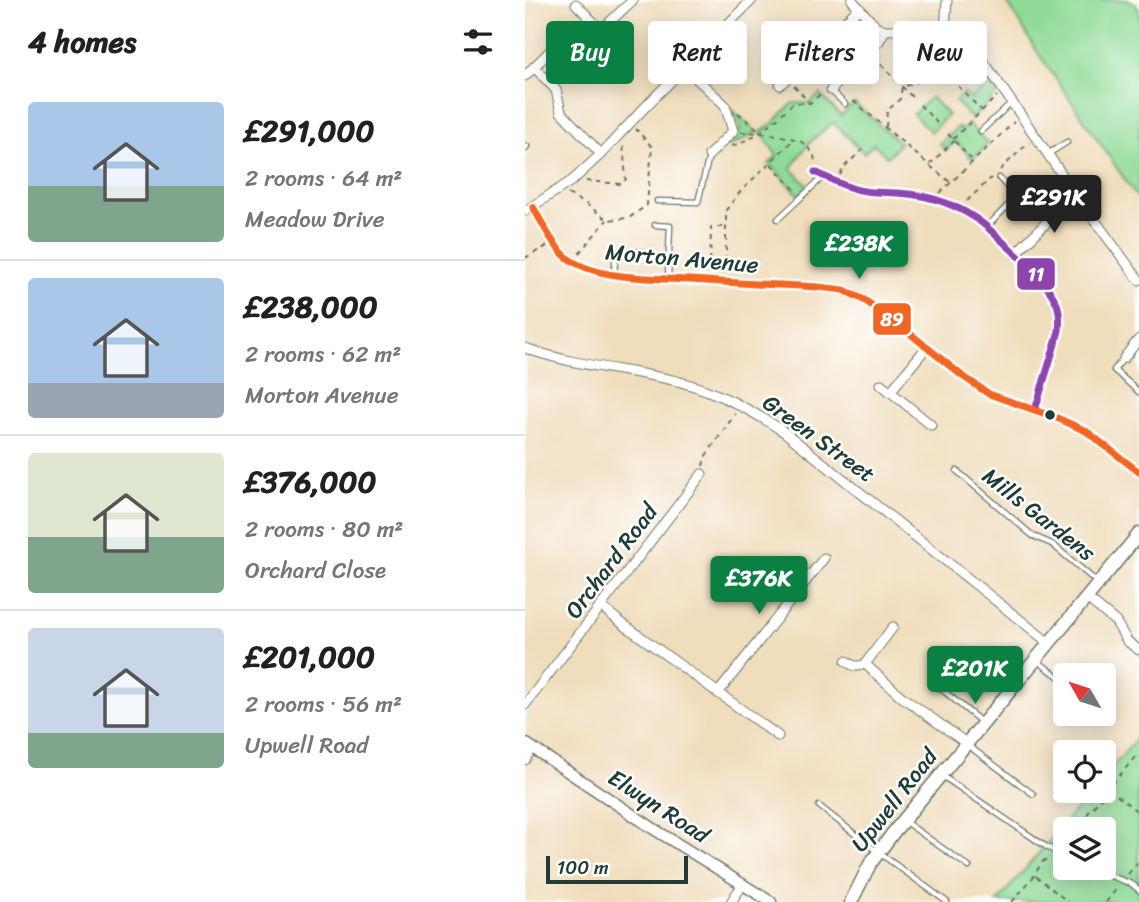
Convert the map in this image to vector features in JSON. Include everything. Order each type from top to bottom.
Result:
[{"type":"main road","name":"Upwell Road","points":[[852,898],[878,852],[1139,534]]},
{"type":"street","points":[[611,21],[633,0]]},
{"type":"street","points":[[731,21],[752,0]]},
{"type":"street","points":[[852,0],[875,26],[893,30]]},
{"type":"street","points":[[946,21],[947,0]]},
{"type":"street","points":[[576,4],[592,21]]},
{"type":"street","points":[[846,21],[859,8]]},
{"type":"street","points":[[879,41],[885,30]]},
{"type":"street","points":[[525,75],[546,55]]},
{"type":"street","points":[[987,66],[1076,195],[1139,279]]},
{"type":"street","points":[[534,67],[556,90],[561,112],[601,154]]},
{"type":"street","points":[[529,209],[573,180],[669,84]]},
{"type":"street","points":[[702,84],[725,105],[733,131],[709,155]]},
{"type":"street","points":[[831,90],[837,84]]},
{"type":"street","points":[[819,174],[858,190],[934,198],[959,209],[979,220],[1046,285],[1058,305],[1059,331],[1035,410]]},
{"type":"street","points":[[1015,254],[1076,195]]},
{"type":"street","name":"Morton Avenue","points":[[529,209],[566,257],[581,267],[598,272],[844,290],[891,318],[926,348],[989,394],[1086,431],[1139,472]]},
{"type":"street","points":[[1124,358],[1139,339]]},
{"type":"street","name":"Green Street","points":[[525,348],[549,357],[676,381],[741,405],[783,431],[1049,643]]},
{"type":"street","points":[[890,392],[926,348]]},
{"type":"street","points":[[881,384],[931,425]]},
{"type":"street","name":"Orchard Road","points":[[525,705],[702,474]]},
{"type":"street","points":[[718,693],[824,558]]},
{"type":"street","points":[[1087,598],[1116,622],[1127,641],[1139,650]]},
{"type":"street","points":[[600,606],[778,736]]},
{"type":"street","points":[[846,661],[852,666],[865,664],[893,627]]},
{"type":"street","points":[[865,664],[902,696],[966,743]]},
{"type":"street","points":[[525,760],[529,745]]},
{"type":"street","name":"Elwyn Road","points":[[529,745],[657,831],[771,902]]},
{"type":"street","points":[[731,902],[743,884]]},
{"type":"lane","points":[[831,90],[845,104]]},
{"type":"lane","points":[[981,131],[1011,102]]},
{"type":"lane","points":[[1048,155],[1067,142]]},
{"type":"lane","points":[[657,201],[698,202],[709,155]]},
{"type":"lane","points":[[778,219],[801,197],[819,174]]},
{"type":"lane","points":[[987,227],[1016,197],[999,178]]},
{"type":"lane","points":[[655,225],[670,226],[668,279]]},
{"type":"lane","points":[[614,274],[616,251],[642,252]]},
{"type":"lane","points":[[1124,358],[1114,370],[1139,392]]},
{"type":"lane","name":"Mills Gardens","points":[[957,471],[1033,536],[1052,544],[1099,584]]},
{"type":"lane","points":[[1036,660],[1053,672]]},
{"type":"lane","points":[[938,686],[982,723]]},
{"type":"lane","points":[[966,743],[1033,794]]},
{"type":"lane","points":[[940,775],[1053,850]]},
{"type":"lane","points":[[819,806],[947,902]]},
{"type":"lane","points":[[903,821],[969,867]]},
{"type":"lane","points":[[1116,878],[1139,890]]},
{"type":"lane","points":[[852,898],[865,902]]},
{"type":"path","points":[[879,63],[912,97]]},
{"type":"path","points":[[786,84],[810,103]]},
{"type":"path","points":[[902,87],[911,84]]},
{"type":"path","points":[[956,84],[981,110]]},
{"type":"path","points":[[885,128],[887,111],[899,99],[902,87]]},
{"type":"path","points":[[929,165],[1003,89]]},
{"type":"path","points":[[724,149],[761,132],[793,103],[810,103],[822,92],[831,90]]},
{"type":"path","points":[[845,104],[855,102],[950,183]]},
{"type":"path","points":[[725,105],[761,132]]},
{"type":"path","points":[[920,105],[940,126]]},
{"type":"path","points":[[934,198],[1021,116]]},
{"type":"path","points":[[559,189],[608,220],[629,218],[646,205],[652,147],[631,123]]},
{"type":"path","points":[[733,131],[761,132],[795,139],[814,155],[819,174]]},
{"type":"path","points":[[573,180],[622,184],[626,179],[622,132]]},
{"type":"path","points":[[948,134],[972,160]]},
{"type":"path","points":[[726,282],[726,210],[740,192],[795,139]]},
{"type":"path","points":[[836,182],[844,167],[862,150]]},
{"type":"path","points":[[770,163],[801,197]]},
{"type":"path","points":[[572,261],[608,220]]},
{"type":"path","points":[[709,281],[711,227],[726,227]]},
{"type":"path","points":[[525,258],[554,243]]},
{"type":"path","points":[[702,474],[705,457],[741,405]]},
{"type":"path","points":[[1116,780],[1136,756],[1139,758]]},
{"type":"path","points":[[1116,795],[1139,813]]},
{"type":"path","points":[[1085,817],[1096,803]]},
{"type":"path","points":[[1012,902],[1035,875],[1041,863],[1053,853]]},
{"type":"path","points":[[1035,875],[1068,902]]},
{"type":"green space","points":[[1006,0],[1130,0],[1139,9],[1139,200],[1038,53]]},
{"type":"green space","points":[[989,83],[997,94],[972,119],[955,101],[964,93],[971,99]]},
{"type":"green space","points":[[820,94],[841,116],[854,103],[900,143],[887,157],[874,144],[864,153],[833,122],[808,144],[791,168],[808,186],[799,195],[769,164],[777,156],[761,132],[793,103],[810,103]]},
{"type":"green space","points":[[931,97],[948,115],[931,132],[913,114]]},
{"type":"green space","points":[[731,109],[757,132],[726,146],[741,127],[736,124]]},
{"type":"green space","points":[[969,124],[988,144],[972,159],[956,141],[946,150],[940,144],[958,127],[961,130]]},
{"type":"green space","points":[[1138,737],[1139,902],[997,902],[1053,837],[1053,880],[1116,880],[1116,817],[1070,817],[1082,803],[1116,803],[1116,763]]},
{"type":"transit line","name":"11","points":[[815,172],[860,190],[922,196],[956,208],[987,227],[1036,273],[1052,294],[1060,320],[1035,410]]},
{"type":"transit line","name":"89","points":[[533,207],[563,254],[581,266],[595,271],[644,278],[844,290],[891,318],[961,375],[989,394],[1086,431],[1139,472]]}]
